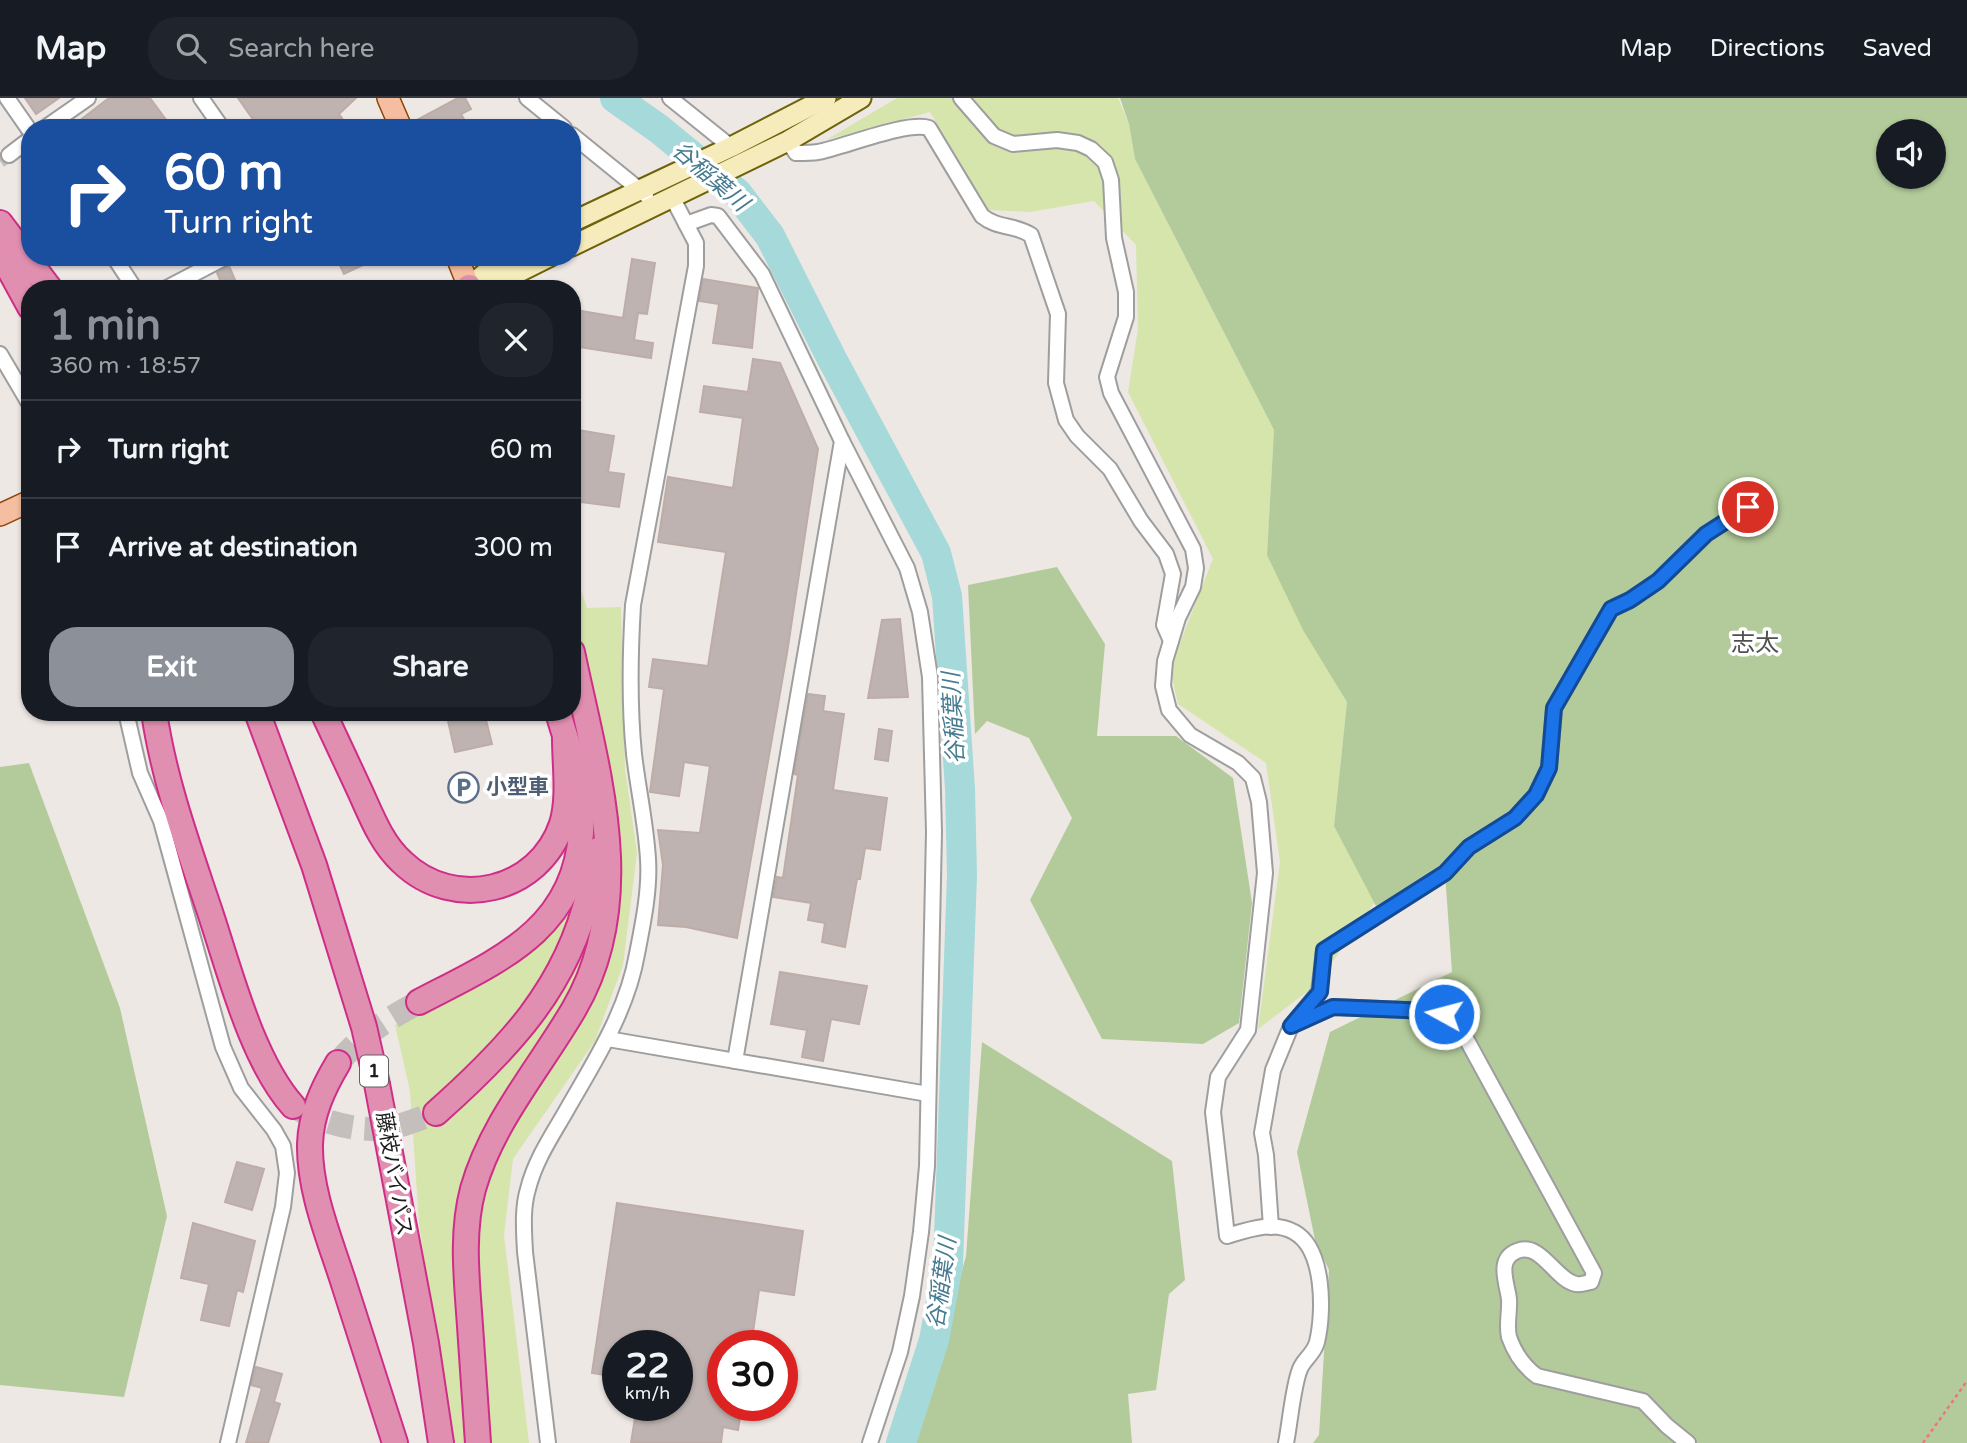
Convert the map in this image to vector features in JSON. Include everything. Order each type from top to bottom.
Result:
[{"type":"highway","points":[[0,223],[21,251]]},
{"type":"highway","points":[[0,236],[28,280]]},
{"type":"highway","points":[[0,252],[21,290]]},
{"type":"highway","points":[[33,266],[43,280]]},
{"type":"highway","points":[[478,1443],[466,1271],[466,1231],[472,1192],[483,1156],[496,1130],[575,1007],[599,946],[606,914],[610,870],[608,831],[581,695]]},
{"type":"highway","points":[[581,719],[589,733]]},
{"type":"highway","points":[[155,721],[172,797],[232,978],[262,1059],[280,1092],[293,1106]]},
{"type":"highway","name":"藤枝バイパス","points":[[260,721],[314,865],[364,1027],[426,1342],[441,1443]]},
{"type":"highway","points":[[327,721],[381,835],[400,861],[420,877],[441,886],[468,891],[500,887],[527,872],[549,849],[562,822],[566,793],[565,739]]},
{"type":"highway","points":[[419,1002],[476,972],[526,941],[554,913],[571,884],[580,849],[579,781],[560,721]]},
{"type":"highway","points":[[436,1113],[484,1070],[519,1031],[542,1001],[567,957],[584,913],[597,857],[602,797]]},
{"type":"highway","name":"1","points":[[338,1063],[323,1087],[316,1109],[310,1143],[313,1173],[328,1235],[395,1443]]},
{"type":"main road","points":[[388,98],[397,119]]},
{"type":"main road","points":[[581,218],[826,98]]},
{"type":"main road","points":[[581,242],[788,141],[861,98]]},
{"type":"main road","points":[[478,280],[494,266]]},
{"type":"main road","points":[[494,280],[531,266]]},
{"type":"main road","points":[[0,515],[21,505]]},
{"type":"street","points":[[7,98],[22,119]]},
{"type":"street","points":[[58,119],[88,98]]},
{"type":"street","points":[[201,98],[216,119]]},
{"type":"street","points":[[527,98],[553,119]]},
{"type":"street","points":[[670,98],[724,150]]},
{"type":"street","points":[[961,98],[993,136],[1013,144],[1057,140],[1078,143],[1091,149],[1105,162],[1111,180],[1114,238],[1126,292],[1126,317],[1107,377],[1111,393],[1193,549],[1196,568],[1193,587],[1178,618],[1165,661],[1163,686],[1169,710],[1191,735],[1238,763],[1254,778],[1259,802],[1265,873],[1248,1030],[1218,1077],[1213,1112],[1227,1236],[1254,1228],[1271,1227],[1294,1232],[1309,1246],[1319,1275],[1321,1311],[1317,1342],[1312,1354],[1300,1367],[1286,1443]]},
{"type":"street","points":[[788,141],[796,153],[816,152],[922,125],[929,128],[982,216],[993,225],[1018,227],[1031,235],[1058,314],[1056,383],[1066,420],[1077,436],[1110,469],[1141,521],[1166,554],[1173,574],[1164,625],[1171,641]]},
{"type":"street","points":[[548,1443],[525,1252],[527,1190],[538,1160],[608,1039],[625,998],[637,958],[645,911],[648,860],[634,752],[630,657],[633,605],[696,266],[696,243],[687,224],[665,201],[639,189],[581,142]]},
{"type":"street","points":[[9,155],[21,146]]},
{"type":"street","points":[[687,224],[711,215],[718,216],[762,274],[842,441],[907,568],[920,612],[930,677],[934,832],[928,1166],[912,1296],[900,1352],[870,1443]]},
{"type":"street","points":[[182,280],[209,266]]},
{"type":"street","points":[[0,354],[21,390]]},
{"type":"street","points":[[735,1061],[842,441]]},
{"type":"street","points":[[1271,1227],[1262,1133],[1273,1069],[1291,1026],[1320,992],[1324,950],[1445,873],[1469,847],[1515,818],[1536,795],[1549,768],[1554,708],[1611,609],[1658,581],[1706,534],[1748,507]]},
{"type":"street","points":[[128,721],[140,773],[161,821],[223,1047],[241,1088],[283,1146],[286,1172],[283,1207],[228,1443]]},
{"type":"street","points":[[1291,1026],[1333,1007],[1429,1011],[1444,1014],[1462,1031],[1594,1273],[1591,1282],[1577,1285],[1566,1280],[1535,1252],[1525,1249],[1515,1251],[1507,1260],[1503,1278],[1509,1298],[1508,1335],[1523,1366],[1537,1376],[1643,1401],[1688,1443]]},
{"type":"street","points":[[608,1039],[928,1094]]},
{"type":"path","points":[[1923,1443],[1967,1381]]},
{"type":"green space","points":[[897,98],[1118,98],[1129,124],[1135,159],[1274,430],[1267,555],[1347,702],[1334,825],[1380,895],[1316,985],[1258,1029],[1280,862],[1266,763],[1178,704],[1170,668],[1213,559],[1128,392],[1138,329],[1136,245],[1094,201],[1030,212],[989,210],[930,112],[826,140]]},
{"type":"green space","points":[[1120,98],[1967,98],[1967,1443],[1313,1443],[1319,1435],[1329,1270],[1315,1240],[1297,1152],[1330,1032],[1452,972],[1445,873],[1376,906],[1334,826],[1347,702],[1303,630],[1267,555],[1274,430],[1135,159],[1129,124]]},
{"type":"green space","points":[[1057,567],[1105,644],[1097,736],[1176,736],[1233,778],[1252,903],[1239,1023],[1203,1044],[1102,1039],[1030,900],[1072,818],[1029,738],[987,721],[975,734],[968,585]]},
{"type":"green space","points":[[581,590],[587,608],[621,607],[625,769],[637,853],[623,965],[595,1041],[513,1159],[504,1235],[529,1443],[490,1443],[476,1220],[496,1148],[607,947],[583,663]]},
{"type":"green space","points":[[29,763],[120,1008],[167,1216],[124,1397],[0,1385],[0,767]]},
{"type":"green space","points":[[600,876],[603,895],[584,974],[549,1037],[479,1147],[458,1229],[471,1443],[450,1443],[419,1223],[410,1091],[395,1025],[495,970],[554,925],[574,893],[568,940],[522,1020],[429,1103],[439,1119],[505,1059],[557,988],[588,915]]},
{"type":"green space","points":[[982,1042],[1172,1161],[1185,1280],[1169,1294],[1156,1390],[1128,1394],[1132,1443],[913,1443],[923,1417],[966,1256]]},
{"type":"building","points":[[25,98],[59,98],[36,114]]},
{"type":"building","points":[[109,98],[150,98],[165,119],[82,119]]},
{"type":"building","points":[[238,98],[356,98],[339,114],[343,119],[253,119]]},
{"type":"building","points":[[458,98],[465,98],[471,109],[461,114],[464,119],[419,119]]},
{"type":"building","points":[[632,259],[655,263],[647,314],[638,313],[634,340],[653,343],[651,358],[581,347],[581,311],[623,318]]},
{"type":"building","points":[[229,266],[235,280],[220,280],[217,273]]},
{"type":"building","points":[[340,266],[361,266],[344,274]]},
{"type":"building","points":[[703,279],[758,288],[752,348],[713,343],[719,304],[699,301]]},
{"type":"building","points":[[753,359],[780,363],[818,449],[787,653],[737,938],[686,927],[658,925],[663,865],[658,830],[700,833],[710,766],[684,762],[679,796],[650,792],[664,689],[649,687],[653,659],[708,666],[726,552],[658,542],[668,477],[733,488],[743,418],[700,412],[704,386],[748,392]]},
{"type":"building","points":[[581,430],[614,436],[608,472],[624,474],[619,507],[581,502]]},
{"type":"building","points":[[900,619],[908,697],[868,698],[882,620]]},
{"type":"building","points":[[808,694],[825,696],[823,711],[844,714],[833,790],[887,798],[880,850],[865,848],[845,947],[822,942],[825,923],[808,920],[811,903],[773,897],[777,877],[783,878],[798,775],[794,774]]},
{"type":"building","points":[[448,721],[486,721],[492,744],[455,752]]},
{"type":"building","points":[[879,729],[892,731],[888,761],[875,759]]},
{"type":"building","points":[[780,972],[867,986],[859,1024],[831,1019],[823,1061],[802,1057],[807,1030],[771,1024]]},
{"type":"building","points":[[237,1162],[264,1169],[252,1210],[225,1202]]},
{"type":"building","points":[[617,1203],[803,1231],[794,1295],[759,1290],[753,1330],[707,1330],[707,1421],[739,1421],[738,1430],[723,1427],[721,1443],[631,1443],[634,1421],[693,1421],[693,1330],[602,1330],[602,1375],[592,1373]]},
{"type":"building","points":[[193,1223],[255,1241],[243,1292],[237,1290],[229,1326],[201,1320],[209,1284],[181,1278]]},
{"type":"building","points":[[256,1367],[282,1374],[274,1402],[280,1404],[268,1443],[246,1443],[262,1388],[251,1385]]},
{"type":"waterway","name":"谷稲葉川","points":[[615,98],[659,129],[737,193],[770,236],[832,359],[936,553],[947,596],[960,789],[962,875],[948,1265],[934,1340],[901,1443]]},
{"type":"tunnel","points":[[0,161],[9,155]]},
{"type":"tunnel","points":[[338,1063],[376,1028],[419,1002]]},
{"type":"tunnel","points":[[296,1108],[328,1122],[363,1129],[393,1127],[436,1113]]},
{"type":"place","name":"小型車","points":[[463,787]]},
{"type":"district","name":"志太","points":[[1755,643]]},
{"type":"route","points":[[1444,1014],[1333,1007],[1291,1026],[1320,992],[1324,950],[1445,873],[1469,847],[1515,818],[1536,795],[1549,768],[1554,708],[1611,609],[1658,581],[1706,534],[1748,507]]}]
